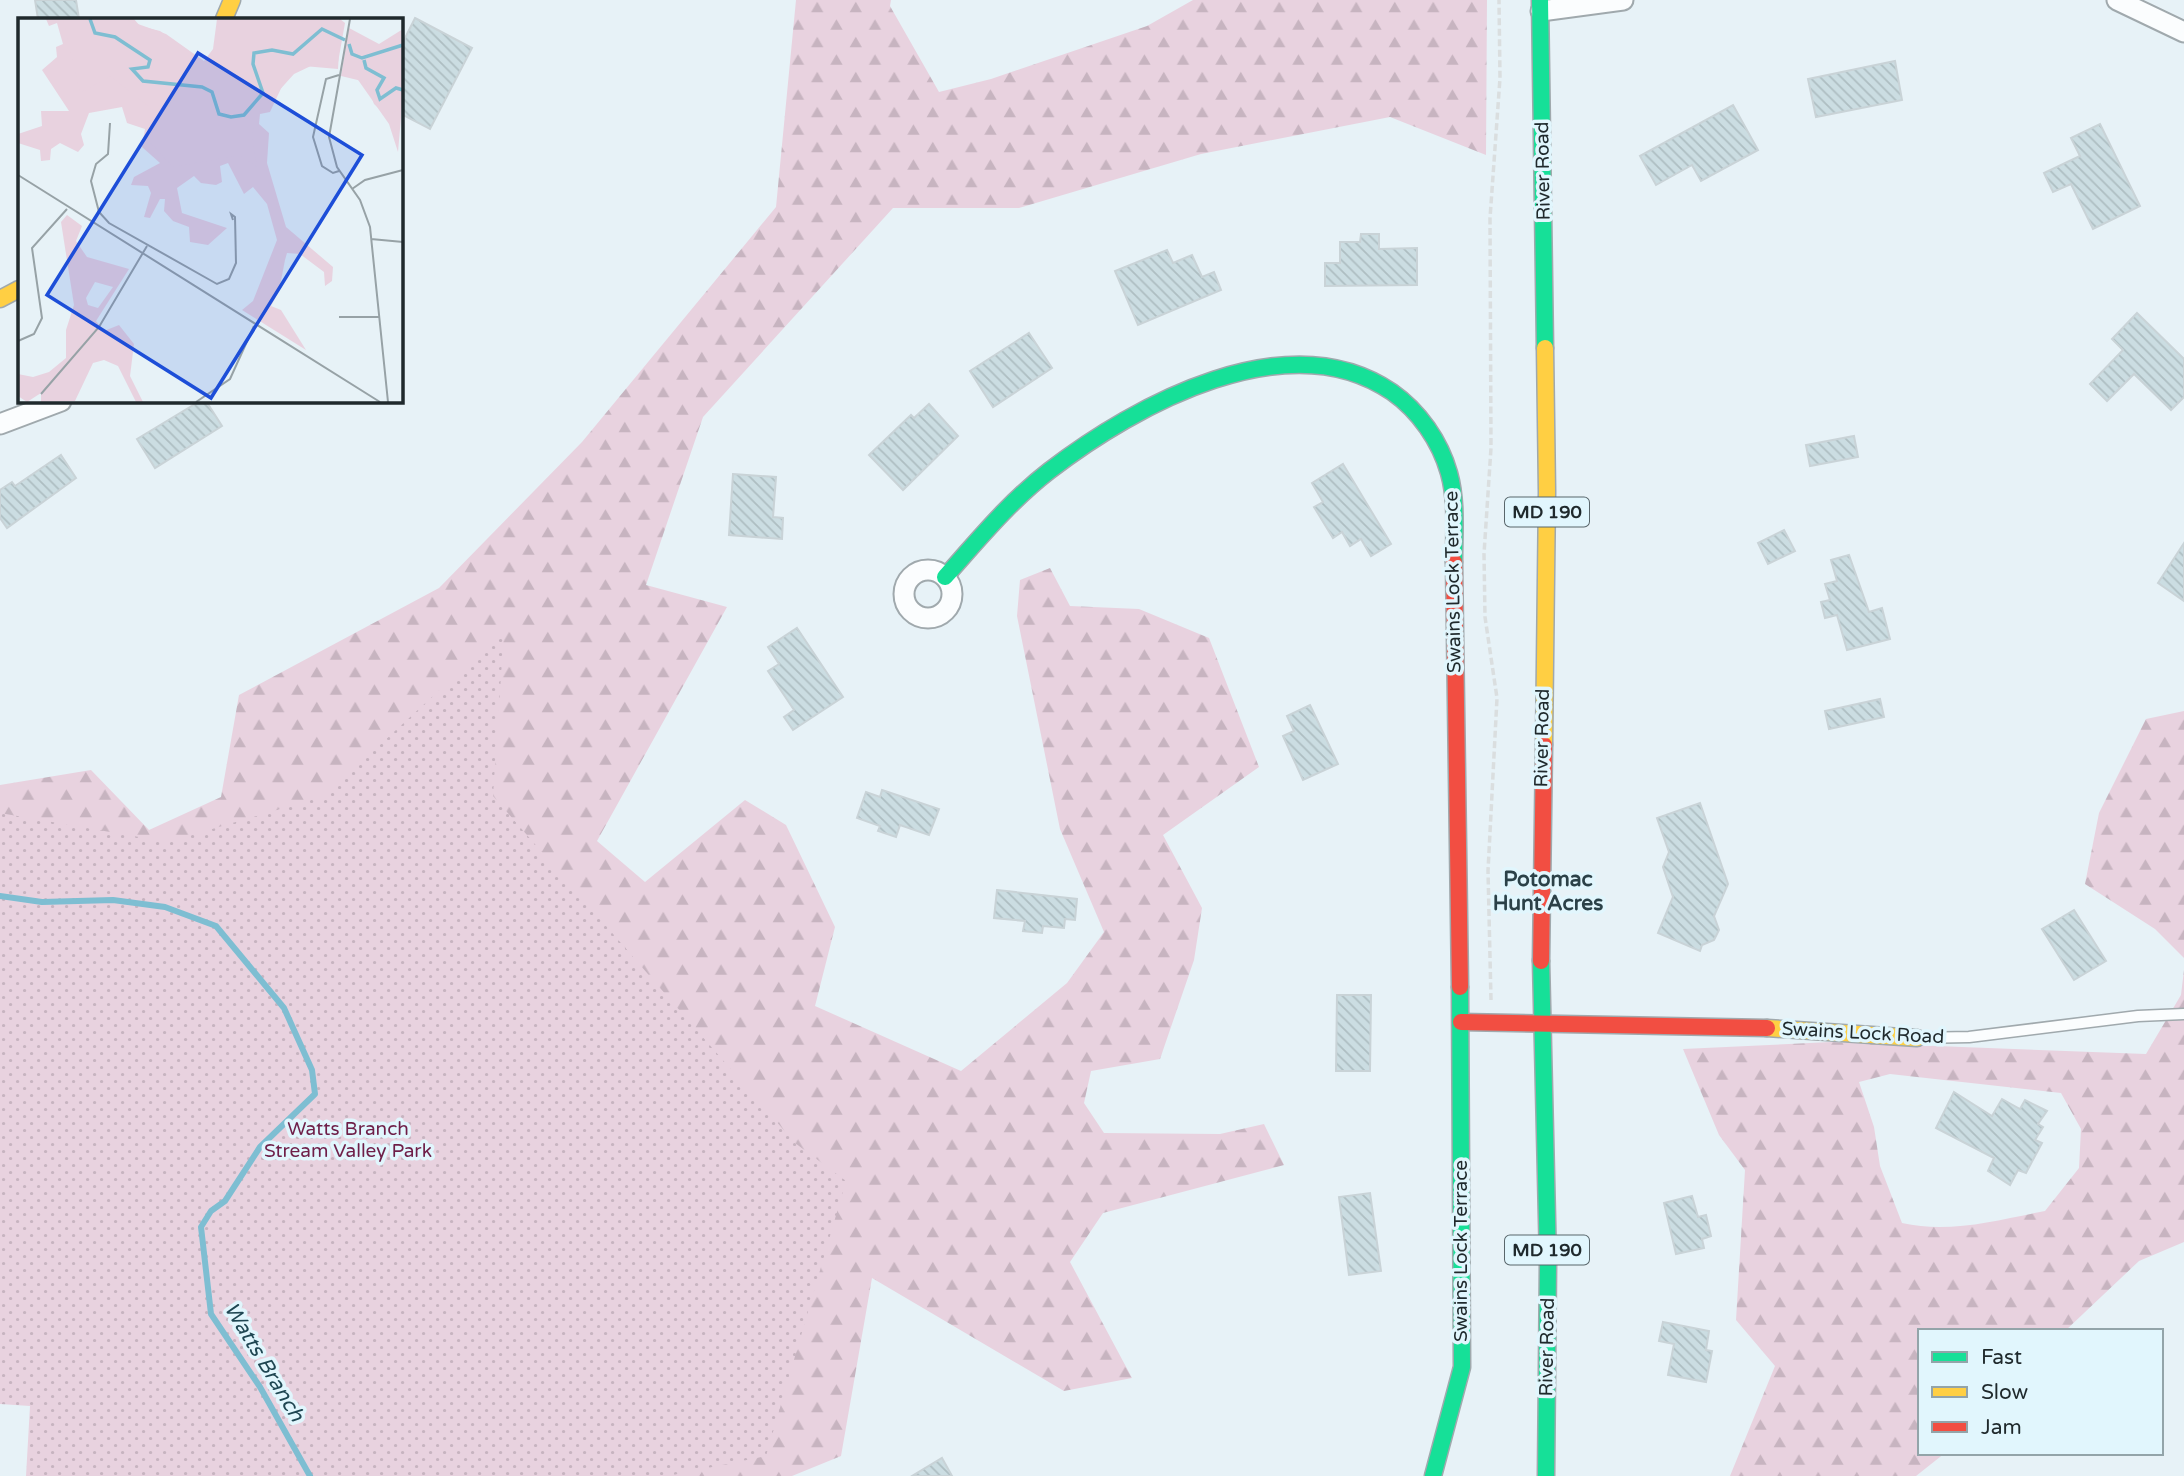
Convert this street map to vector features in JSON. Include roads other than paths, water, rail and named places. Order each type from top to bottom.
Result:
[{"type":"street","points":[[224,18],[232,0]]},
{"type":"street","points":[[1541,6],[1623,0]]},
{"type":"street","points":[[2117,0],[2184,32]]},
{"type":"street","name":"River Road","points":[[1541,6],[1547,492],[1540,1024],[1548,1262],[1546,1476]]},
{"type":"street","points":[[0,299],[18,290]]},
{"type":"street","name":"Swains Lock Terrace","points":[[945,577],[1023,492],[1073,455],[1151,407],[1212,382],[1268,366],[1303,362],[1340,367],[1368,376],[1402,397],[1440,447],[1449,467],[1452,489],[1461,1022],[1462,1367],[1433,1476]]},
{"type":"street","points":[[0,424],[58,402]]},
{"type":"street","points":[[1461,1022],[1540,1024]]},
{"type":"street","name":"Swains Lock Road","points":[[1540,1024],[1767,1028],[1917,1038]]},
{"type":"lane","name":"Swains Lock Road","points":[[1917,1038],[1969,1037],[2138,1016],[2184,1014]]},
{"type":"waterway","name":"Watts Branch","points":[[0,896],[42,902],[113,900],[165,907],[216,926],[284,1008],[312,1070],[315,1094],[260,1147],[225,1201],[211,1211],[201,1227],[211,1314],[260,1387],[310,1476]]},
{"type":"district","name":"Potomac Hunt Acres","points":[[1548,891]]},
{"type":"park label","name":"Watts Branch Stream Valley Park","points":[[348,1140]]}]
